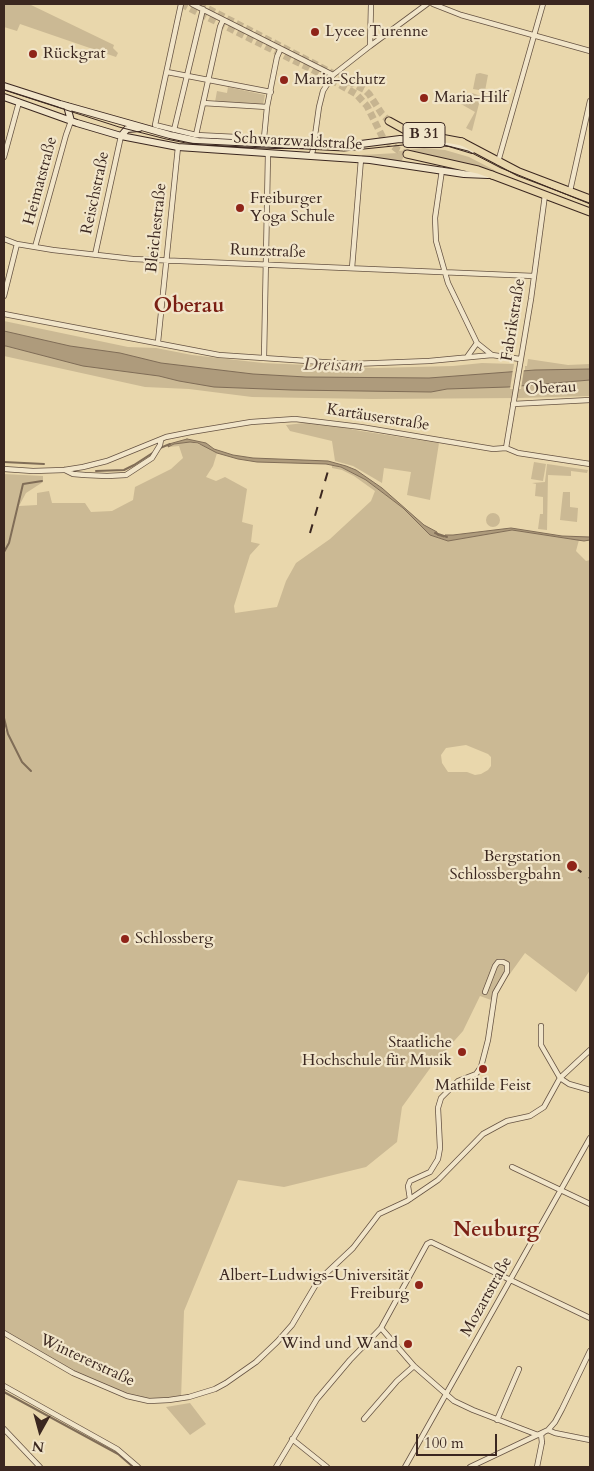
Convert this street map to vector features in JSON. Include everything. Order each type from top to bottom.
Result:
[{"type":"main road","name":"Schwarzwaldstraße","points":[[4,86],[67,106],[198,141],[353,145],[400,139],[449,143],[486,154]]},
{"type":"main road","name":"Schwarzwaldstraße","points":[[4,97],[71,121],[121,136],[178,147],[361,159],[464,174],[492,175],[590,212]]},
{"type":"main road","points":[[67,106],[71,121]]},
{"type":"main road","name":"Schwarzwaldstraße","points":[[389,121],[409,132],[455,139],[519,172],[590,198]]},
{"type":"main road","points":[[121,136],[127,129],[145,128]]},
{"type":"main road","name":"B 31","points":[[407,154],[492,175]]},
{"type":"street","name":"Schwarzwaldstraße","points":[[181,4],[155,125],[196,135],[277,139]]},
{"type":"street","points":[[192,4],[280,50],[333,75]]},
{"type":"street","points":[[370,46],[371,4]]},
{"type":"street","points":[[311,156],[323,91],[333,75],[427,4]]},
{"type":"street","points":[[433,4],[461,15],[590,52]]},
{"type":"street","points":[[498,162],[543,4]]},
{"type":"street","points":[[174,130],[202,9]]},
{"type":"street","points":[[196,135],[223,20]]},
{"type":"street","name":"Schwarzwaldstraße","points":[[264,138],[267,107],[280,50]]},
{"type":"street","points":[[167,72],[270,92]]},
{"type":"street","points":[[570,192],[590,101]]},
{"type":"street","points":[[4,157],[19,102]]},
{"type":"street","name":"Schwarzwaldstraße","points":[[203,103],[267,107]]},
{"type":"street","name":"Heimatstraße","points":[[36,247],[71,121]]},
{"type":"street","name":"Reischstraße","points":[[95,256],[121,136]]},
{"type":"street","name":"Bleichestraße","points":[[158,342],[178,147]]},
{"type":"street","points":[[264,358],[268,153]]},
{"type":"street","points":[[352,268],[361,159]]},
{"type":"street","points":[[442,170],[434,226],[436,241],[448,283],[477,343],[492,355]]},
{"type":"street","name":"Fabrikstraße","points":[[506,448],[545,195]]},
{"type":"street","name":"Runzstraße","points":[[4,239],[17,244],[95,256],[166,261],[534,276]]},
{"type":"street","points":[[4,296],[17,244]]},
{"type":"street","points":[[4,314],[219,355],[352,364],[429,361],[492,355],[520,359]]},
{"type":"street","points":[[467,357],[477,343]]},
{"type":"street","name":"Oberau","points":[[513,401],[590,400]]},
{"type":"street","name":"Kartäuserstraße","points":[[4,469],[33,471],[64,470],[107,461],[206,429],[295,419],[362,427],[493,449],[506,448],[518,453],[590,464]]},
{"type":"street","name":"Kartäuserstraße","points":[[64,470],[73,474],[85,475],[107,476],[126,474],[152,458],[161,442]]},
{"type":"street","points":[[410,1199],[408,1186],[410,1181],[430,1172],[438,1159],[440,1148],[438,1108],[441,1098],[458,1081],[476,1074],[481,1067],[488,1040],[495,993],[507,972],[506,964],[498,962],[485,992]]},
{"type":"street","points":[[542,1026],[541,1045],[560,1078],[569,1084],[590,1090]]},
{"type":"street","name":"Wintererstraße","points":[[4,1333],[73,1373],[127,1396],[148,1401],[169,1400],[203,1393],[226,1383],[265,1355],[292,1325],[318,1281],[353,1248],[379,1214],[410,1199],[438,1180],[483,1134],[507,1122],[530,1116],[544,1107],[560,1078],[590,1050]]},
{"type":"street","name":"Mozartstraße","points":[[404,1467],[590,1138]]},
{"type":"street","points":[[512,1167],[590,1204]]},
{"type":"street","points":[[276,1467],[317,1399],[350,1360],[382,1328],[427,1244],[431,1242],[590,1318]]},
{"type":"street","points":[[382,1328],[414,1366],[446,1394],[467,1407],[540,1435]]},
{"type":"street","points":[[470,1467],[510,1446],[540,1435],[548,1429],[562,1409],[590,1351]]},
{"type":"street","points":[[364,1419],[397,1381],[414,1366]]},
{"type":"street","points":[[497,1420],[519,1368]]},
{"type":"street","points":[[4,1386],[117,1449],[138,1467]]},
{"type":"street","points":[[4,1428],[40,1467]]},
{"type":"street","points":[[548,1429],[554,1433],[590,1440]]},
{"type":"street","points":[[540,1435],[542,1443]]},
{"type":"street","points":[[537,1467],[542,1443],[540,1435]]},
{"type":"street","points":[[292,1439],[327,1467]]},
{"type":"shaded area","points":[[4,4],[29,4],[114,45],[113,48],[118,53],[116,57],[20,24],[17,31],[4,27]]},
{"type":"shaded area","points":[[476,74],[488,75],[485,91],[473,89]]},
{"type":"shaded area","points":[[228,87],[265,95],[263,105],[215,102],[217,91],[227,93]]},
{"type":"shaded area","points":[[472,93],[481,96],[472,131],[466,128],[475,112],[461,104],[467,95]]},
{"type":"shaded area","points":[[424,148],[445,150],[469,157],[498,172],[469,164],[406,152],[401,162],[361,155],[398,153],[399,151]]},
{"type":"shaded area","points":[[4,321],[128,347],[156,348],[192,355],[263,363],[375,368],[453,366],[482,363],[514,364],[511,387],[590,380],[590,396],[372,399],[252,397],[189,389],[145,387],[4,356]]},
{"type":"shaded area","name":"Dreisam","points":[[4,331],[70,346],[120,353],[161,363],[253,374],[306,377],[429,378],[535,370],[590,369],[590,380],[508,387],[447,389],[431,392],[214,387],[159,376],[83,366],[4,346]]},
{"type":"shaded area","points":[[528,359],[568,365],[590,364],[590,369],[525,371]]},
{"type":"shaded area","points":[[314,422],[439,443],[430,500],[407,495],[411,472],[384,468],[382,483],[353,466],[335,461],[332,441],[290,431],[286,425]]},
{"type":"shaded area","points":[[187,439],[206,443],[214,449],[233,455],[253,458],[328,461],[346,466],[356,470],[382,488],[424,525],[437,532],[437,535],[444,537],[445,535],[511,528],[562,536],[590,537],[590,540],[584,541],[512,530],[448,541],[430,535],[403,508],[366,480],[341,467],[326,464],[257,462],[238,459],[217,453],[198,443],[190,442],[174,444],[168,447],[169,444]]},
{"type":"shaded area","points":[[190,442],[205,446],[217,453],[213,466],[206,477],[216,481],[225,477],[247,489],[242,522],[253,525],[251,542],[260,544],[250,555],[234,606],[235,613],[277,607],[286,581],[296,563],[330,539],[371,501],[375,491],[354,476],[342,470],[332,468],[332,465],[341,467],[366,480],[403,508],[430,535],[448,541],[512,530],[579,540],[576,551],[586,561],[590,560],[590,970],[576,992],[525,953],[491,1000],[480,996],[463,1031],[431,1067],[402,1107],[397,1142],[366,1167],[284,1187],[238,1180],[184,1311],[181,1399],[167,1402],[127,1396],[73,1373],[4,1334],[4,731],[8,729],[4,721],[4,474],[43,476],[43,482],[26,493],[19,506],[37,505],[37,493],[49,491],[52,503],[85,503],[91,512],[112,511],[133,500],[135,487],[171,469],[183,458],[179,446],[168,447],[174,444]],"holes":[[[466,745],[491,757],[491,766],[481,774],[475,775],[467,772],[448,772],[442,763],[441,755],[446,748]]]},
{"type":"shaded area","points":[[534,462],[546,464],[543,481],[531,479]]},
{"type":"shaded area","points":[[547,464],[588,470],[587,473],[571,471],[571,476],[548,475],[547,530],[538,529],[540,514],[543,514],[543,497],[535,496],[536,484],[532,483],[545,482]]},
{"type":"shaded area","points":[[563,492],[570,492],[570,507],[578,508],[577,522],[560,520]]},
{"type":"shaded area","points":[[493,513],[498,515],[500,520],[498,525],[493,527],[488,525],[486,520],[488,515]]},
{"type":"shaded area","points":[[190,1403],[206,1424],[190,1435],[166,1407]]},
{"type":"pier","points":[[513,369],[524,369],[521,389],[510,389]]},
{"type":"waterway","points":[[160,448],[170,444]]},
{"type":"waterway","points":[[96,471],[124,470],[154,452]]},
{"type":"waterway","points":[[4,462],[44,464]]},
{"type":"waterway","points":[[4,552],[9,543],[23,484],[42,481]]},
{"type":"waterway","points":[[435,533],[447,537]]},
{"type":"waterway","points":[[4,718],[8,734],[22,762],[31,771]]},
{"type":"waterway","points":[[4,1392],[118,1454],[133,1467]]},
{"type":"tunnel","points":[[181,4],[323,75],[356,94],[367,106],[383,138],[398,150],[407,154]]},
{"type":"tunnel","points":[[199,4],[365,90],[389,121]]},
{"type":"tram line","points":[[4,90],[119,127],[186,143],[344,151],[423,143],[444,145],[468,151],[501,168],[590,204]]},
{"type":"railway","points":[[310,533],[328,471]]},
{"type":"railway","points":[[574,867],[590,878]]},
{"type":"place","name":"Lycee Turenne","points":[[315,32]]},
{"type":"place","name":"Rückgrat","points":[[33,54]]},
{"type":"place","name":"Maria-Schutz","points":[[284,80]]},
{"type":"place","name":"Maria-Hilf","points":[[424,98]]},
{"type":"place","name":"Freiburger Yoga Schule","points":[[240,208]]},
{"type":"place","name":"Bergstation Schlossbergbahn","points":[[572,866]]},
{"type":"place","name":"Schlossberg","points":[[125,939]]},
{"type":"place","name":"Staatliche Hochschule für Musik","points":[[462,1052]]},
{"type":"place","name":"Mathilde Feist","points":[[483,1069]]},
{"type":"place","name":"Albert-Ludwigs-Universität Freiburg","points":[[419,1285]]},
{"type":"place","name":"Wind und Wand","points":[[408,1344]]},
{"type":"district","name":"Oberau","points":[[189,307]]},
{"type":"district","name":"Neuburg","points":[[496,1231]]}]
